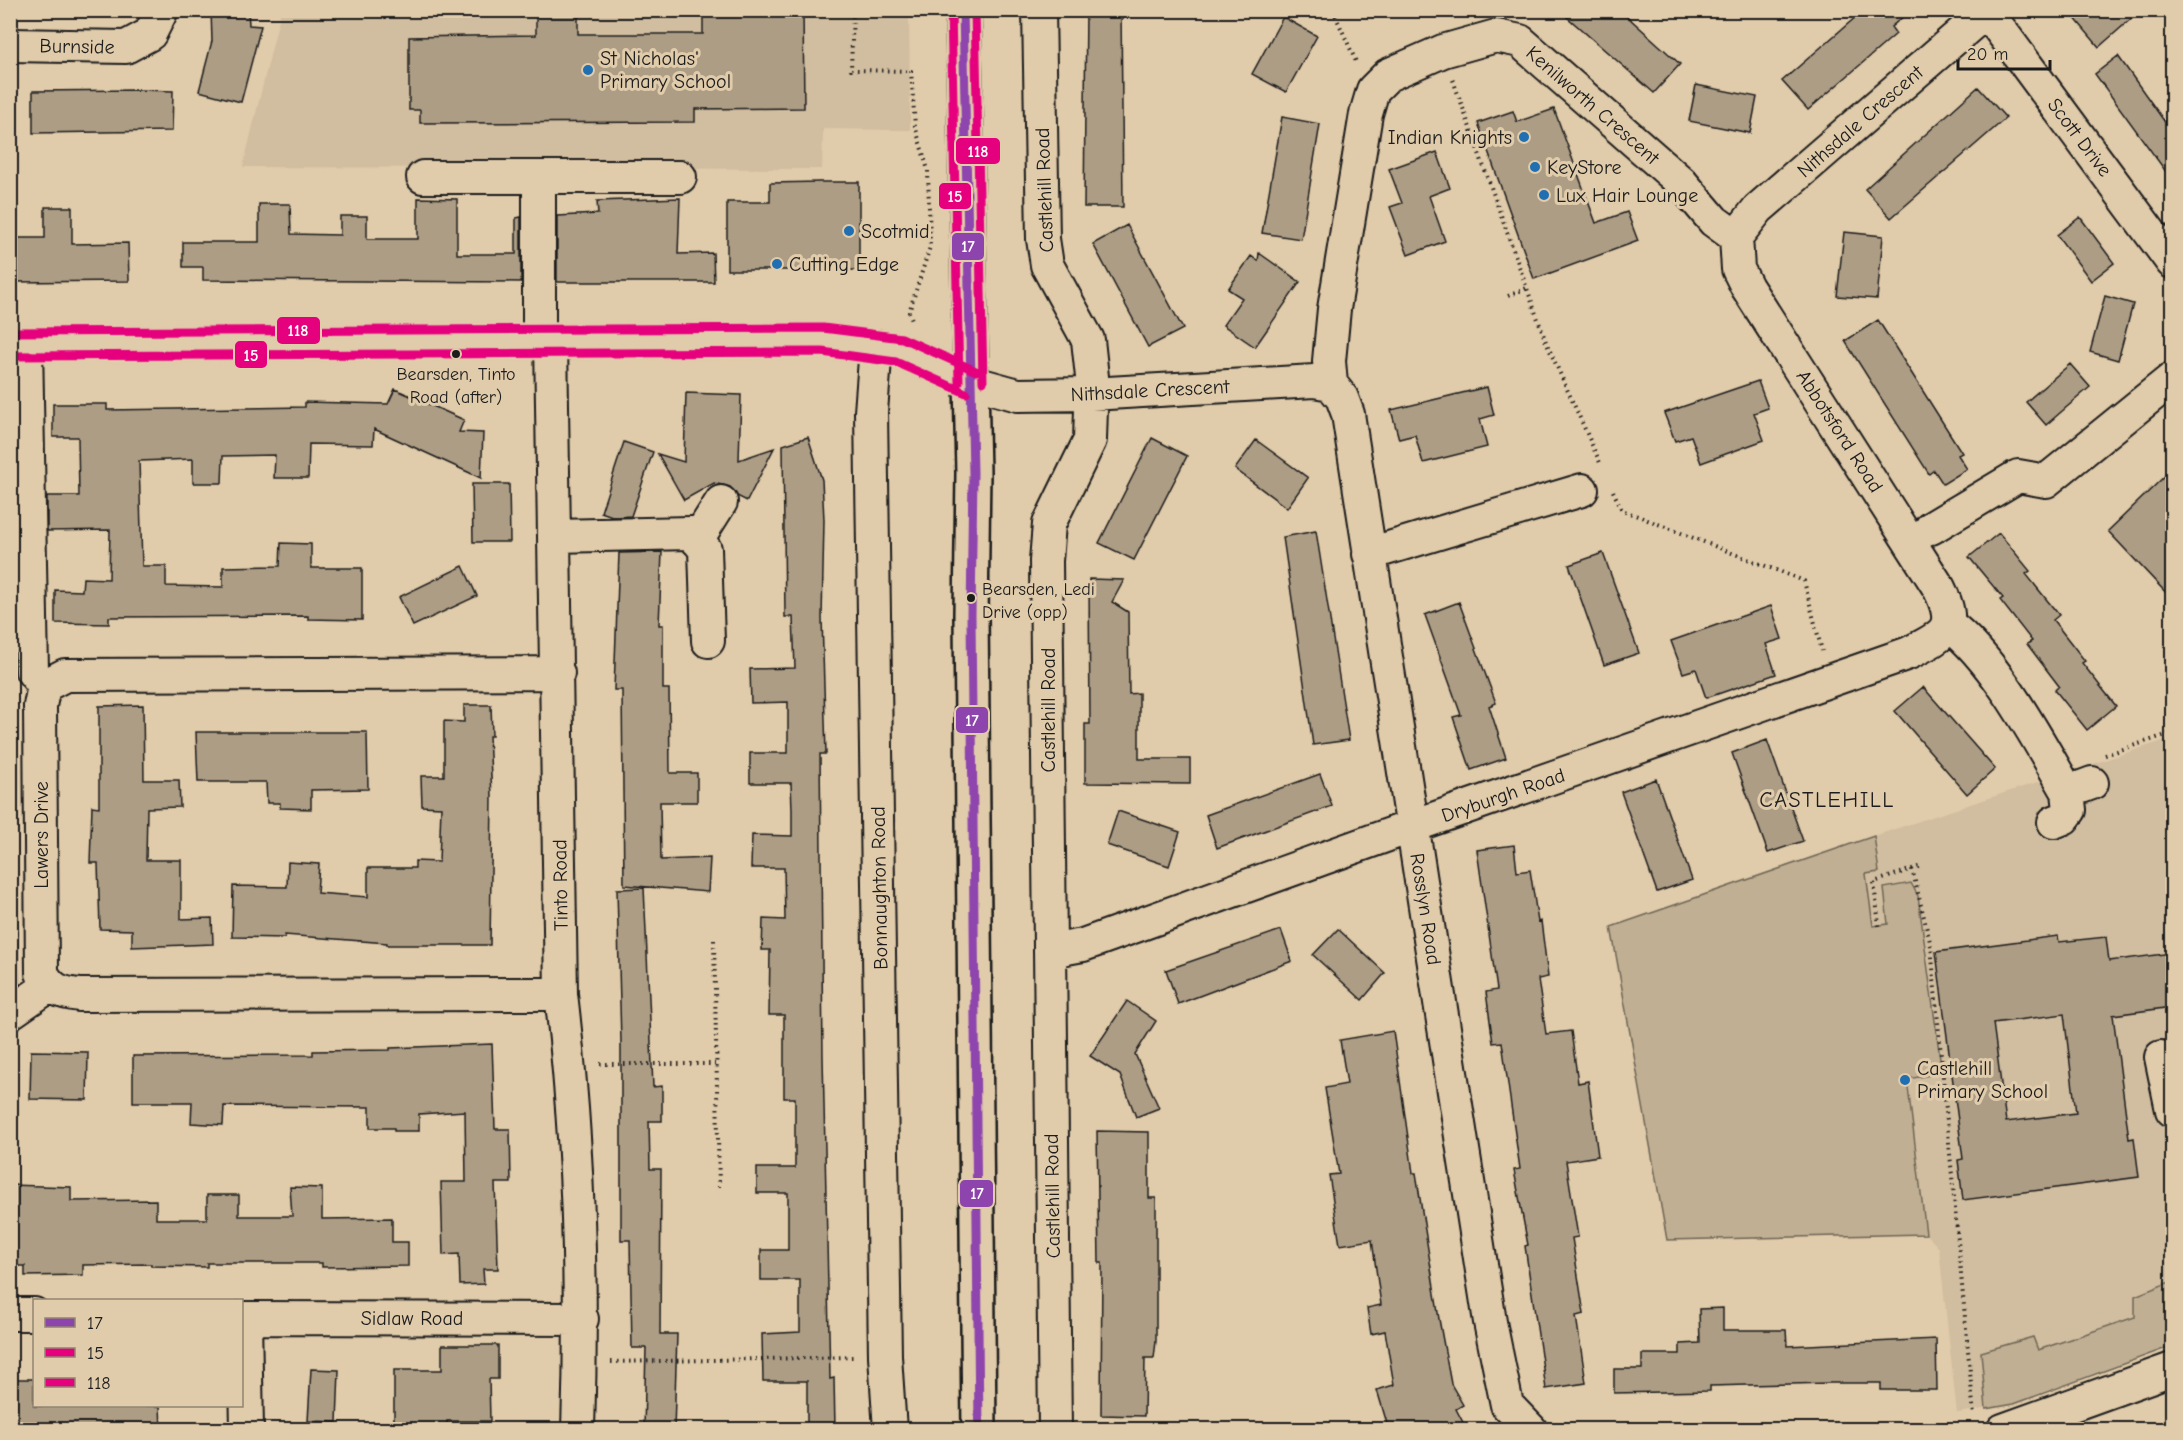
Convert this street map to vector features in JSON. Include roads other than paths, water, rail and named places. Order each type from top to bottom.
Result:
[{"type":"main road","points":[[963,10],[973,473],[971,615],[979,1430]]},
{"type":"street","name":"Burnside","points":[[10,45],[126,47],[150,34],[162,10]]},
{"type":"street","name":"Castlehill Road","points":[[1039,10],[1043,239],[1047,265],[1088,340],[1092,377],[1090,440],[1049,524],[1047,552],[1054,1430]]},
{"type":"street","name":"Nithsdale Crescent","points":[[1736,237],[1758,209],[1987,11]]},
{"type":"street","name":"Scott Drive","points":[[1987,11],[2172,262]]},
{"type":"street","name":"Kenilworth Crescent","points":[[1331,384],[1329,361],[1334,309],[1366,114],[1373,90],[1388,75],[1443,51],[1496,36],[1520,40],[1681,182],[1714,221],[1736,237]]},
{"type":"street","points":[[423,177],[680,177]]},
{"type":"street","name":"Tinto Road","points":[[539,177],[555,536],[561,994],[569,1064],[582,1319],[578,1430]]},
{"type":"street","name":"Abbotsford Road","points":[[1736,237],[1738,269],[1747,287],[1939,588],[1950,609],[1948,624]]},
{"type":"street","name":"Nithsdale Crescent","points":[[18,344],[823,340],[899,350],[971,382],[1018,395],[1091,394],[1314,381],[1331,384]]},
{"type":"street","points":[[18,344],[19,528],[32,670],[44,686],[66,675],[558,673]]},
{"type":"street","name":"Bonnaughton Road","points":[[876,346],[872,435],[885,1356],[890,1430]]},
{"type":"street","points":[[1931,528],[2018,476],[2046,481],[2172,379]]},
{"type":"street","name":"Rosslyn Road","points":[[1331,384],[1348,414],[1490,1322],[1507,1405],[1531,1430]]},
{"type":"street","points":[[1369,554],[1582,490]]},
{"type":"street","points":[[697,540],[720,502]]},
{"type":"street","points":[[555,536],[691,533],[705,549],[708,641]]},
{"type":"street","points":[[1948,624],[1965,636],[1988,664],[2072,782],[2070,810],[2064,818],[2054,822]]},
{"type":"street","name":"Dryburgh Road","points":[[1050,951],[1083,945],[1413,826],[1909,653],[1939,638],[1948,624]]},
{"type":"street","name":"Lawers Drive","points":[[44,686],[40,706],[42,973],[49,986]]},
{"type":"street","points":[[10,1012],[49,986],[62,993],[80,995],[561,994]]},
{"type":"street","points":[[2161,1057],[2172,1110]]},
{"type":"street","points":[[10,1314],[33,1314]]},
{"type":"street","points":[[243,1318],[247,1430]]},
{"type":"street","name":"Sidlaw Road","points":[[243,1318],[582,1319]]},
{"type":"street","points":[[2003,1430],[2172,1369]]},
{"type":"place","name":"St Nicholas' Primary School","points":[[588,70]]},
{"type":"place","name":"Indian Knights","points":[[1524,137]]},
{"type":"place","name":"KeyStore","points":[[1535,167]]},
{"type":"place","name":"Lux Hair Lounge","points":[[1544,195]]},
{"type":"place","name":"Scotmid","points":[[849,231]]},
{"type":"place","name":"Cutting Edge","points":[[777,264]]},
{"type":"place","name":"Bearsden, Tinto Road (after)","points":[[456,354]]},
{"type":"place","name":"Bearsden, Ledi Drive (opp)","points":[[971,598]]},
{"type":"place","name":"Castlehill Primary School","points":[[1905,1080]]},
{"type":"district","name":"CASTLEHILL","points":[[1827,799]]}]
